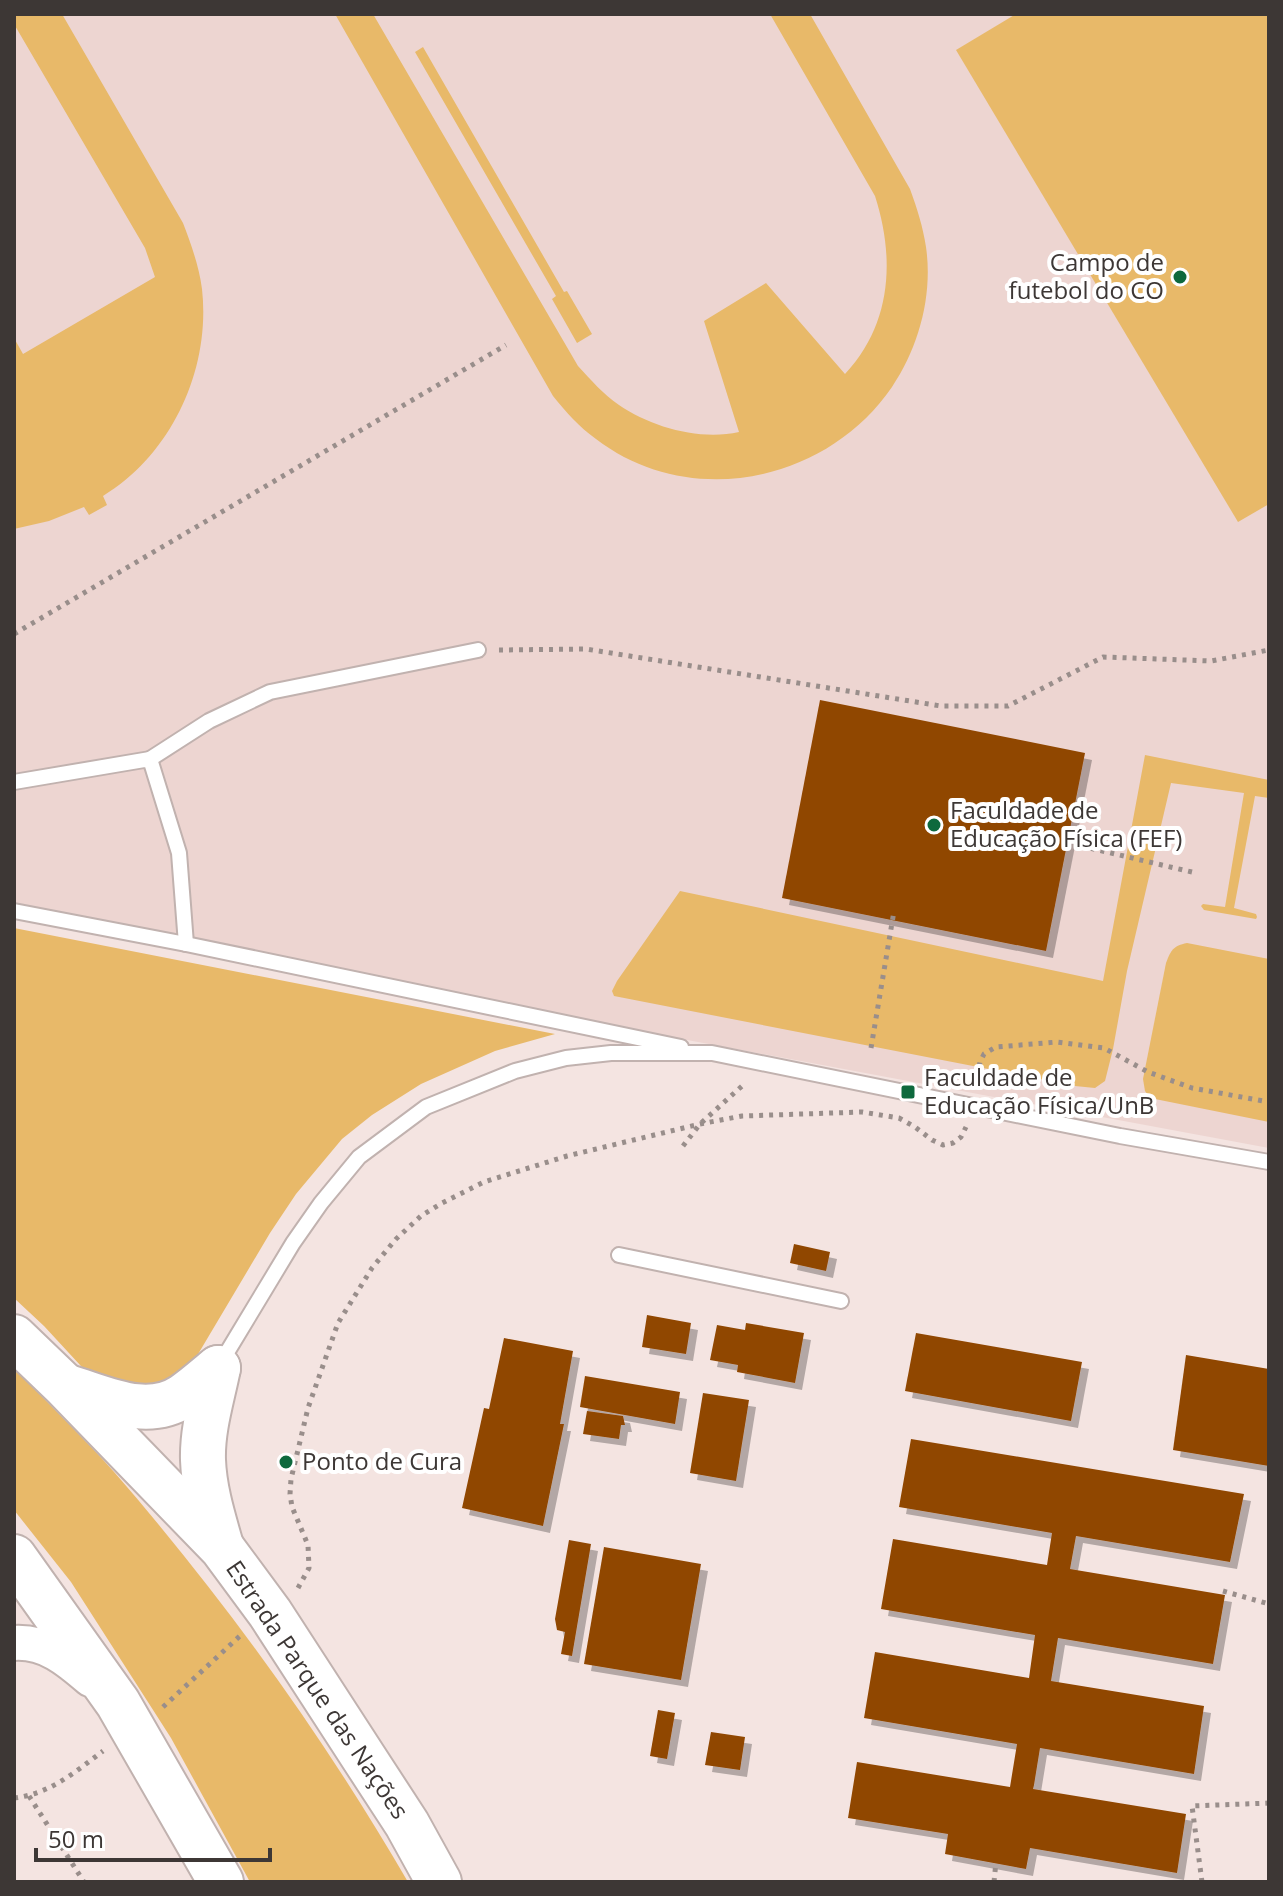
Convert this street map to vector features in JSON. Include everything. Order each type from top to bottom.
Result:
[{"type":"highway","name":"Estrada Parque das Nações","points":[[14,1337],[222,1548],[270,1613],[407,1824],[439,1882]]},
{"type":"highway","points":[[65,1386],[131,1406],[152,1409],[181,1397],[218,1368]]},
{"type":"highway","points":[[218,1368],[203,1460],[209,1504],[222,1548]]},
{"type":"highway","points":[[14,1557],[130,1720],[221,1882]]},
{"type":"street","points":[[14,1643],[25,1642],[63,1656],[130,1720]]},
{"type":"lane","points":[[14,782],[150,759],[209,721],[270,692],[478,650]]},
{"type":"lane","points":[[150,759],[179,853],[186,944]]},
{"type":"lane","points":[[14,911],[1120,1136],[1269,1162]]},
{"type":"lane","points":[[218,1368],[293,1243],[321,1203],[359,1157],[426,1107],[515,1071],[566,1058],[611,1053],[712,1053]]},
{"type":"lane","points":[[619,1255],[841,1301]]},
{"type":"path","points":[[14,634],[506,345]]},
{"type":"path","points":[[478,650],[586,649],[941,706],[1008,706],[1103,657],[1211,661],[1269,650]]},
{"type":"path","points":[[1081,846],[1196,873]]},
{"type":"path","points":[[871,1048],[894,911]]},
{"type":"path","points":[[979,1065],[984,1054],[996,1047],[1057,1042],[1104,1048],[1145,1071],[1192,1088],[1269,1102]]},
{"type":"path","points":[[683,1146],[700,1124],[742,1086]]},
{"type":"path","points":[[299,1588],[309,1568],[308,1545],[292,1507],[290,1494],[308,1408],[338,1323],[372,1268],[396,1239],[421,1216],[484,1182],[567,1156],[742,1116],[862,1112],[899,1118],[943,1145],[961,1137],[970,1117]]},
{"type":"path","points":[[1223,1591],[1269,1604]]},
{"type":"path","points":[[14,1791],[17,1797],[29,1796],[54,1787],[130,1720],[243,1634]]},
{"type":"path","points":[[29,1796],[84,1882]]},
{"type":"path","points":[[1202,1882],[1192,1806],[1269,1803]]},
{"type":"path","points":[[994,1882],[996,1862]]},
{"type":"shaded area","points":[[14,14],[1269,14],[1269,1148],[14,915]]},
{"type":"shaded area","points":[[14,14],[62,14],[183,223],[199,272],[203,319],[193,379],[182,407],[149,457],[103,496],[107,505],[89,515],[84,507],[49,521],[14,529],[14,338],[23,354],[155,277],[145,248],[14,24]]},
{"type":"shaded area","points":[[335,14],[373,14],[578,366],[597,387],[632,413],[661,426],[708,435],[739,432],[704,321],[766,283],[845,374],[861,355],[880,312],[887,266],[875,196],[770,14],[810,14],[910,189],[923,232],[928,265],[922,320],[910,355],[892,387],[864,419],[832,445],[795,464],[755,476],[714,479],[673,475],[633,461],[596,439],[553,396]]},
{"type":"shaded area","name":"Campo de futebol do CO","points":[[1016,14],[1269,14],[1269,504],[1238,522],[956,50]]},
{"type":"shaded area","points":[[423,47],[564,292],[567,291],[592,334],[577,343],[552,299],[556,296],[415,52]]},
{"type":"shaded area","points":[[1145,755],[1269,780],[1269,798],[1255,796],[1234,908],[1256,914],[1257,917],[1204,910],[1201,906],[1225,907],[1244,793],[1171,783],[1127,971],[1113,1049],[1105,1081],[1095,1088],[614,996],[612,991],[617,981],[680,891],[1103,981]]},
{"type":"shaded area","points":[[14,928],[555,1034],[495,1051],[421,1084],[372,1115],[342,1139],[296,1194],[270,1233],[191,1366],[155,1389],[92,1378],[14,1298]]},
{"type":"shaded area","points":[[1187,943],[1269,959],[1269,1122],[1150,1098],[1145,1091],[1143,1079],[1166,963],[1173,949]]},
{"type":"shaded area","points":[[14,1368],[115,1473],[234,1620],[307,1722],[408,1882],[250,1882],[171,1738],[71,1582],[14,1510]]},
{"type":"building","name":"Faculdade de Educação Física (FEF)","points":[[820,700],[1085,753],[1046,951],[782,898]]},
{"type":"building","points":[[794,1244],[830,1252],[826,1271],[790,1263]]},
{"type":"building","points":[[647,1315],[691,1323],[686,1354],[642,1347]]},
{"type":"building","points":[[746,1323],[804,1333],[795,1383],[737,1372],[738,1365],[710,1360],[717,1325],[745,1330]]},
{"type":"building","points":[[916,1333],[1082,1362],[1071,1421],[905,1391]]},
{"type":"building","points":[[504,1338],[573,1351],[560,1424],[564,1424],[543,1526],[462,1508],[484,1408],[489,1409]]},
{"type":"building","points":[[1186,1355],[1269,1369],[1269,1466],[1173,1450]]},
{"type":"building","points":[[585,1376],[680,1392],[675,1424],[580,1407]]},
{"type":"building","points":[[703,1393],[749,1400],[736,1481],[690,1473]]},
{"type":"building","points":[[587,1411],[623,1416],[625,1425],[621,1425],[619,1439],[583,1434]]},
{"type":"building","points":[[911,1439],[1244,1494],[1230,1562],[1076,1536],[1070,1569],[1225,1595],[1213,1664],[1058,1638],[1051,1681],[1204,1706],[1194,1774],[1040,1748],[1033,1789],[1186,1814],[1177,1873],[1030,1848],[1026,1869],[945,1854],[948,1834],[848,1818],[857,1762],[1010,1787],[1017,1744],[864,1718],[875,1652],[1029,1678],[1035,1635],[881,1609],[893,1539],[1047,1565],[1052,1533],[899,1507]]},
{"type":"building","points":[[569,1540],[591,1544],[572,1656],[561,1654],[565,1632],[557,1630],[555,1619]]},
{"type":"building","points":[[604,1547],[701,1564],[681,1680],[584,1664]]},
{"type":"building","points":[[658,1710],[675,1713],[667,1759],[650,1756]]},
{"type":"building","points":[[711,1732],[745,1737],[740,1770],[705,1765]]},
{"type":"place","name":"Campo de futebol do CO","points":[[1180,277]]},
{"type":"place","name":"Faculdade de Educação Física (FEF)","points":[[934,825]]},
{"type":"place","name":"Faculdade de Educação Física/UnB","points":[[908,1092]]},
{"type":"place","name":"Ponto de Cura","points":[[286,1462]]}]
